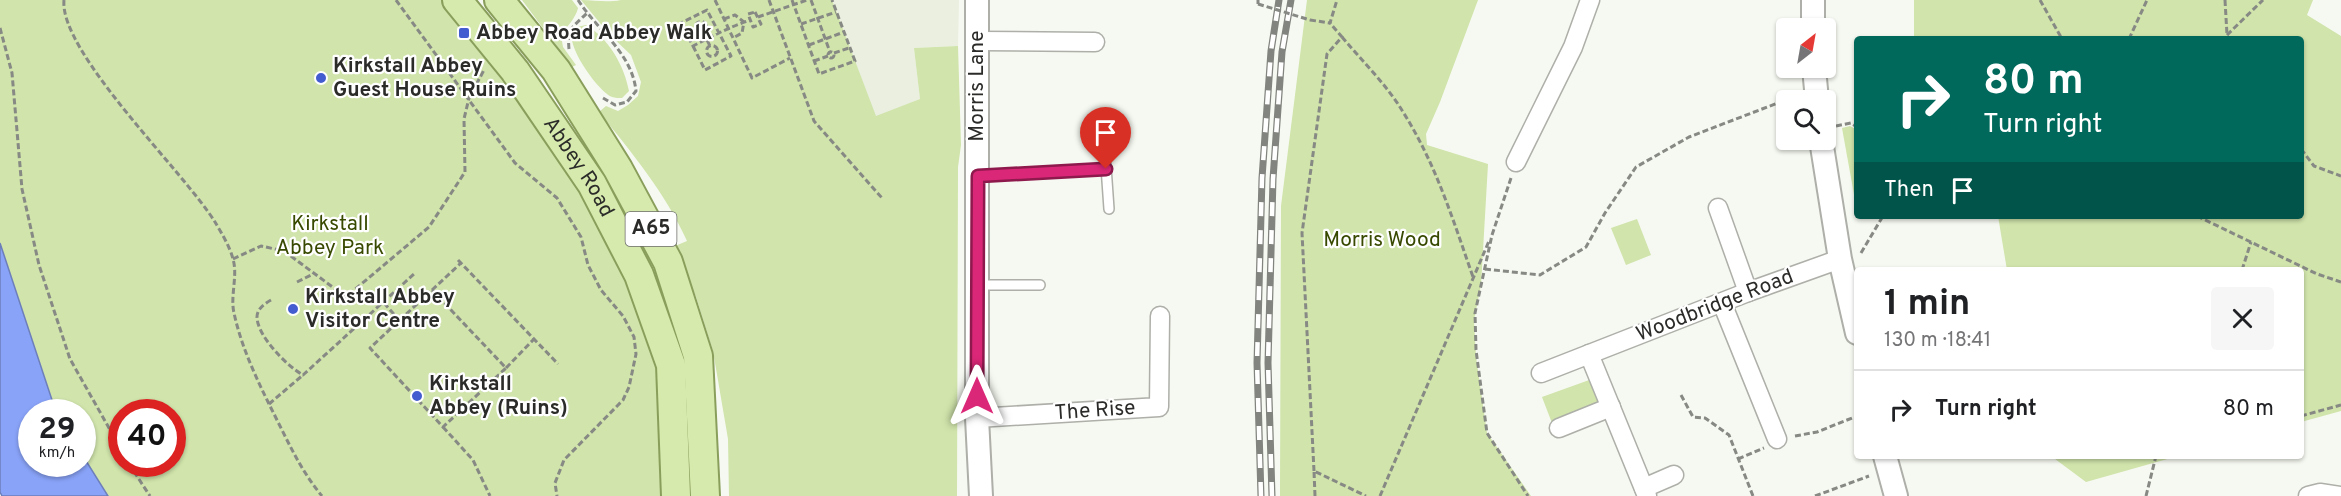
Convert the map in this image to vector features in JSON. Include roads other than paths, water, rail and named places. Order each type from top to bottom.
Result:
[{"type":"main road","name":"Abbey Road","points":[[457,0],[515,71],[592,184],[639,275],[671,365],[676,496]]},
{"type":"main road","name":"A65","points":[[499,0],[556,70],[618,169],[668,262],[698,356],[705,496]]},
{"type":"street","name":"Morris Lane","points":[[977,0],[977,418],[981,496]]},
{"type":"street","points":[[1516,162],[1573,47],[1590,0]]},
{"type":"street","points":[[1813,0],[1813,18]]},
{"type":"street","points":[[978,41],[1095,42]]},
{"type":"street","points":[[1829,150],[1840,259],[1854,320]]},
{"type":"street","points":[[1718,208],[1748,292]]},
{"type":"street","name":"Woodbridge Road","points":[[1541,373],[1748,292],[1840,259]]},
{"type":"street","points":[[1722,303],[1777,439]]},
{"type":"street","name":"The Rise","points":[[977,418],[1159,407],[1160,316]]},
{"type":"street","points":[[1589,354],[1645,492],[1674,475]]},
{"type":"street","points":[[1559,428],[1611,407]]},
{"type":"street","points":[[1886,462],[1896,496]]},
{"type":"street","points":[[2308,496],[2320,493],[2340,496]]},
{"type":"lane","points":[[1103,124],[1109,209]]},
{"type":"lane","points":[[978,176],[1106,169]]},
{"type":"lane","points":[[977,285],[1040,285]]},
{"type":"water","points":[[0,243],[52,399],[18,399],[18,477],[96,477],[108,496],[2,496],[0,492]]},
{"type":"railway","points":[[1261,496],[1257,363],[1262,178],[1271,51],[1279,0]]},
{"type":"railway","points":[[1272,496],[1268,363],[1273,179],[1282,52],[1291,0]]},
{"type":"place","name":"Abbey Road Abbey Walk","points":[[464,33]]},
{"type":"place","name":"Kirkstall Abbey Guest House Ruins","points":[[321,78]]},
{"type":"place","name":"Kirkstall Abbey Visitor Centre","points":[[293,309]]},
{"type":"place","name":"Kirkstall Abbey (Ruins)","points":[[417,396]]},
{"type":"park label","name":"Kirkstall Abbey Park","points":[[330,236]]},
{"type":"park label","name":"Morris Wood","points":[[1382,240]]}]
